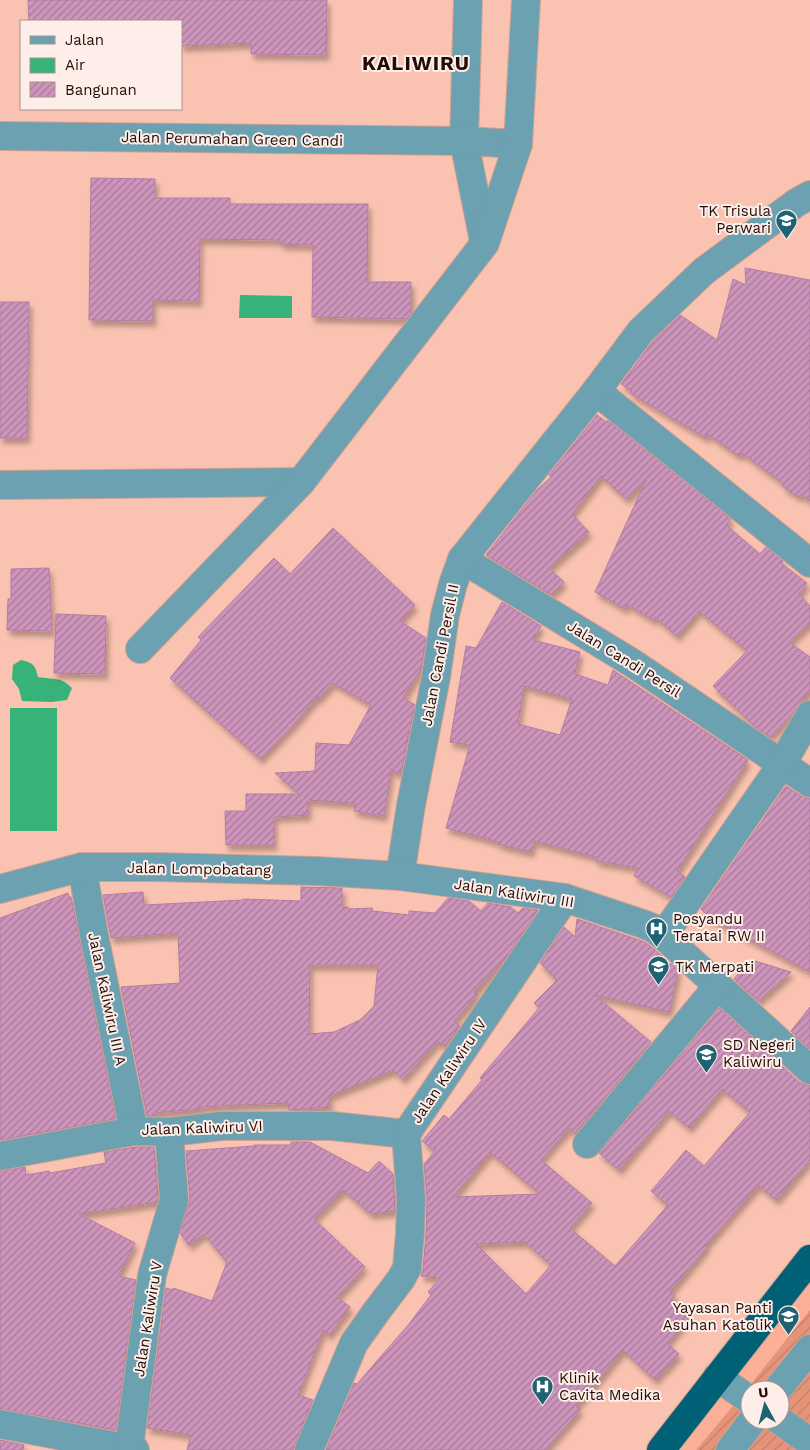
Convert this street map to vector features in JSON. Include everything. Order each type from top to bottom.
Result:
[{"type":"highway","points":[[661,1450],[810,1259]]},
{"type":"street","points":[[468,0],[464,141],[485,242]]},
{"type":"street","points":[[140,649],[301,482],[485,242],[518,144],[526,0]]},
{"type":"street","name":"Jalan Perumahan Green Candi","points":[[0,136],[464,141],[518,144]]},
{"type":"street","points":[[810,195],[796,203],[704,271],[641,331],[596,391],[810,563]]},
{"type":"street","name":"Jalan Candi Persil II","points":[[400,876],[411,805],[436,677],[445,615],[452,584],[462,559],[596,391]]},
{"type":"street","points":[[0,485],[301,482]]},
{"type":"street","name":"Jalan Candi Persil","points":[[462,559],[634,664],[810,783]]},
{"type":"street","points":[[663,936],[782,764],[810,715]]},
{"type":"street","name":"Jalan Lompobatang","points":[[0,889],[82,867],[316,871],[400,876]]},
{"type":"street","name":"Jalan Kaliwiru III A","points":[[82,867],[134,1131]]},
{"type":"street","name":"Jalan Kaliwiru III","points":[[400,876],[565,898],[653,928],[810,1070]]},
{"type":"street","name":"Jalan Kaliwiru IV","points":[[309,1450],[354,1343],[407,1268],[411,1198],[406,1134],[565,898]]},
{"type":"street","points":[[587,1144],[718,986]]},
{"type":"street","name":"Jalan Kaliwiru VI","points":[[0,1156],[134,1131],[170,1132],[222,1126],[332,1126],[406,1134]]},
{"type":"street","name":"Jalan Kaliwiru V","points":[[132,1449],[152,1275],[174,1200],[170,1132]]},
{"type":"street","points":[[785,1380],[810,1349]]},
{"type":"street","points":[[717,1377],[740,1393]]},
{"type":"street","points":[[0,1424],[132,1449]]},
{"type":"street","points":[[790,1428],[810,1442]]},
{"type":"street","points":[[730,1450],[745,1430]]},
{"type":"shaded area","name":"Yayasan Panti Asuhan Katolik","points":[[810,1281],[810,1450],[676,1450]]},
{"type":"shaded area","points":[[810,1310],[810,1450],[696,1450],[740,1398],[740,1430],[790,1430],[790,1380],[754,1380]]},
{"type":"water","points":[[240,295],[292,296],[292,318],[239,318]]},
{"type":"water","points":[[21,660],[33,665],[38,677],[56,679],[68,684],[72,688],[67,700],[52,702],[22,701],[19,689],[12,679],[13,665]]},
{"type":"water","points":[[10,708],[57,708],[57,831],[10,831]]},
{"type":"building","points":[[28,0],[327,0],[326,55],[251,54],[251,43],[182,46],[182,20],[29,20]]},
{"type":"building","points":[[91,178],[155,179],[155,198],[230,198],[230,204],[368,204],[367,282],[411,282],[411,314],[406,319],[312,317],[313,245],[280,244],[280,240],[200,239],[199,301],[153,300],[153,321],[89,320]]},
{"type":"building","points":[[745,268],[810,280],[810,501],[801,494],[799,497],[782,486],[784,484],[742,453],[739,456],[708,434],[706,438],[630,393],[632,391],[621,384],[653,341],[680,315],[717,340],[733,279],[746,285]]},
{"type":"building","points":[[0,302],[29,302],[27,438],[0,438]]},
{"type":"building","points":[[597,415],[606,422],[608,420],[731,519],[726,525],[760,554],[766,547],[783,561],[781,563],[807,583],[799,594],[810,606],[810,623],[789,642],[810,657],[810,690],[793,713],[770,737],[756,728],[713,686],[747,651],[699,611],[677,636],[655,617],[653,620],[627,604],[625,609],[595,592],[646,480],[626,499],[601,476],[572,514],[589,532],[549,568],[564,582],[551,595],[486,555],[537,490],[551,477],[549,475]]},
{"type":"building","points":[[333,528],[415,605],[400,621],[426,638],[421,669],[403,698],[415,705],[402,769],[400,774],[391,769],[384,816],[354,811],[355,803],[308,800],[308,815],[274,817],[274,845],[226,845],[225,811],[246,811],[246,794],[299,794],[275,773],[315,771],[316,743],[349,745],[371,705],[333,683],[318,699],[318,696],[260,759],[170,678],[201,640],[198,637],[274,558],[290,574]]},
{"type":"building","points":[[49,568],[52,631],[7,630],[8,599],[11,599],[11,569]]},
{"type":"building","points":[[502,602],[541,626],[533,640],[580,652],[575,674],[608,685],[613,670],[748,760],[677,871],[685,877],[671,897],[634,876],[638,868],[596,861],[596,857],[534,841],[531,852],[446,828],[470,745],[450,742],[466,646],[476,648]],"holes":[[[524,686],[572,699],[560,735],[518,724]]]},
{"type":"building","points":[[56,614],[106,616],[105,674],[54,673]]},
{"type":"building","points":[[786,786],[801,796],[810,798],[810,972],[710,918],[701,909]]},
{"type":"building","points":[[301,887],[342,888],[342,907],[348,907],[348,909],[372,908],[373,911],[409,915],[409,911],[435,913],[448,898],[469,901],[481,911],[488,903],[511,907],[518,913],[523,908],[538,910],[506,958],[474,992],[477,995],[454,1021],[460,1026],[444,1046],[438,1041],[403,1079],[393,1070],[329,1096],[330,1107],[289,1110],[288,1103],[238,1105],[200,1107],[200,1109],[153,1113],[154,1116],[147,1116],[121,987],[180,983],[178,933],[111,938],[103,895],[143,892],[144,905],[243,899],[301,901]],"holes":[[[310,965],[378,965],[374,1006],[360,1020],[334,1032],[309,1034]]]},
{"type":"building","points":[[68,893],[69,897],[71,897],[116,1119],[0,1140],[0,918]]},
{"type":"building","points":[[577,919],[645,942],[662,956],[661,962],[671,964],[678,970],[669,1012],[595,995],[651,1042],[575,1133],[569,1128],[541,1160],[592,1203],[570,1228],[615,1266],[668,1205],[651,1191],[686,1150],[704,1166],[750,1112],[722,1089],[689,1128],[669,1111],[619,1170],[599,1153],[720,1008],[799,1082],[810,1085],[810,1160],[776,1200],[758,1185],[705,1246],[707,1247],[670,1291],[675,1295],[671,1299],[691,1315],[667,1343],[679,1354],[655,1380],[623,1350],[576,1406],[580,1410],[545,1450],[326,1450],[354,1383],[357,1384],[409,1324],[431,1295],[428,1292],[440,1278],[421,1276],[426,1234],[427,1198],[424,1164],[435,1151],[422,1141],[444,1115],[449,1119],[482,1080],[480,1078],[539,1008],[534,1003],[557,980],[540,963],[564,927],[575,937]],"holes":[[[490,1152],[540,1194],[453,1197]],[[525,1242],[551,1265],[526,1294],[476,1244]]]},
{"type":"building","points":[[752,960],[791,972],[758,1001],[734,979],[737,973]]},
{"type":"building","points":[[810,1007],[810,1049],[791,1031]]},
{"type":"building","points":[[291,1142],[310,1142],[368,1173],[379,1161],[393,1174],[395,1211],[371,1214],[343,1190],[314,1219],[365,1267],[337,1297],[350,1307],[329,1335],[323,1330],[298,1395],[313,1400],[294,1450],[187,1450],[191,1435],[147,1428],[166,1288],[173,1290],[173,1288],[212,1301],[227,1262],[204,1234],[189,1245],[180,1233],[190,1199],[186,1151],[254,1145],[291,1145]]},
{"type":"building","points":[[135,1147],[154,1147],[157,1202],[79,1214],[135,1243],[118,1276],[136,1280],[116,1430],[0,1409],[0,1171],[25,1167],[26,1175],[49,1171],[50,1173],[106,1163],[104,1152]]},
{"type":"building","points":[[0,1440],[24,1445],[23,1450],[0,1450]]},
{"type":"place","name":"TK Trisula Perwari","points":[[787,239]]},
{"type":"place","name":"Posyandu Teratai RW II","points":[[657,947]]},
{"type":"place","name":"TK Merpati","points":[[659,986]]},
{"type":"place","name":"SD Negeri Kaliwiru","points":[[707,1073]]},
{"type":"place","name":"Yayasan Panti Asuhan Katolik","points":[[788,1336]]},
{"type":"place","name":"Klinik Cavita Medika","points":[[543,1406]]},
{"type":"district","name":"KALIWIRU","points":[[416,63]]}]
